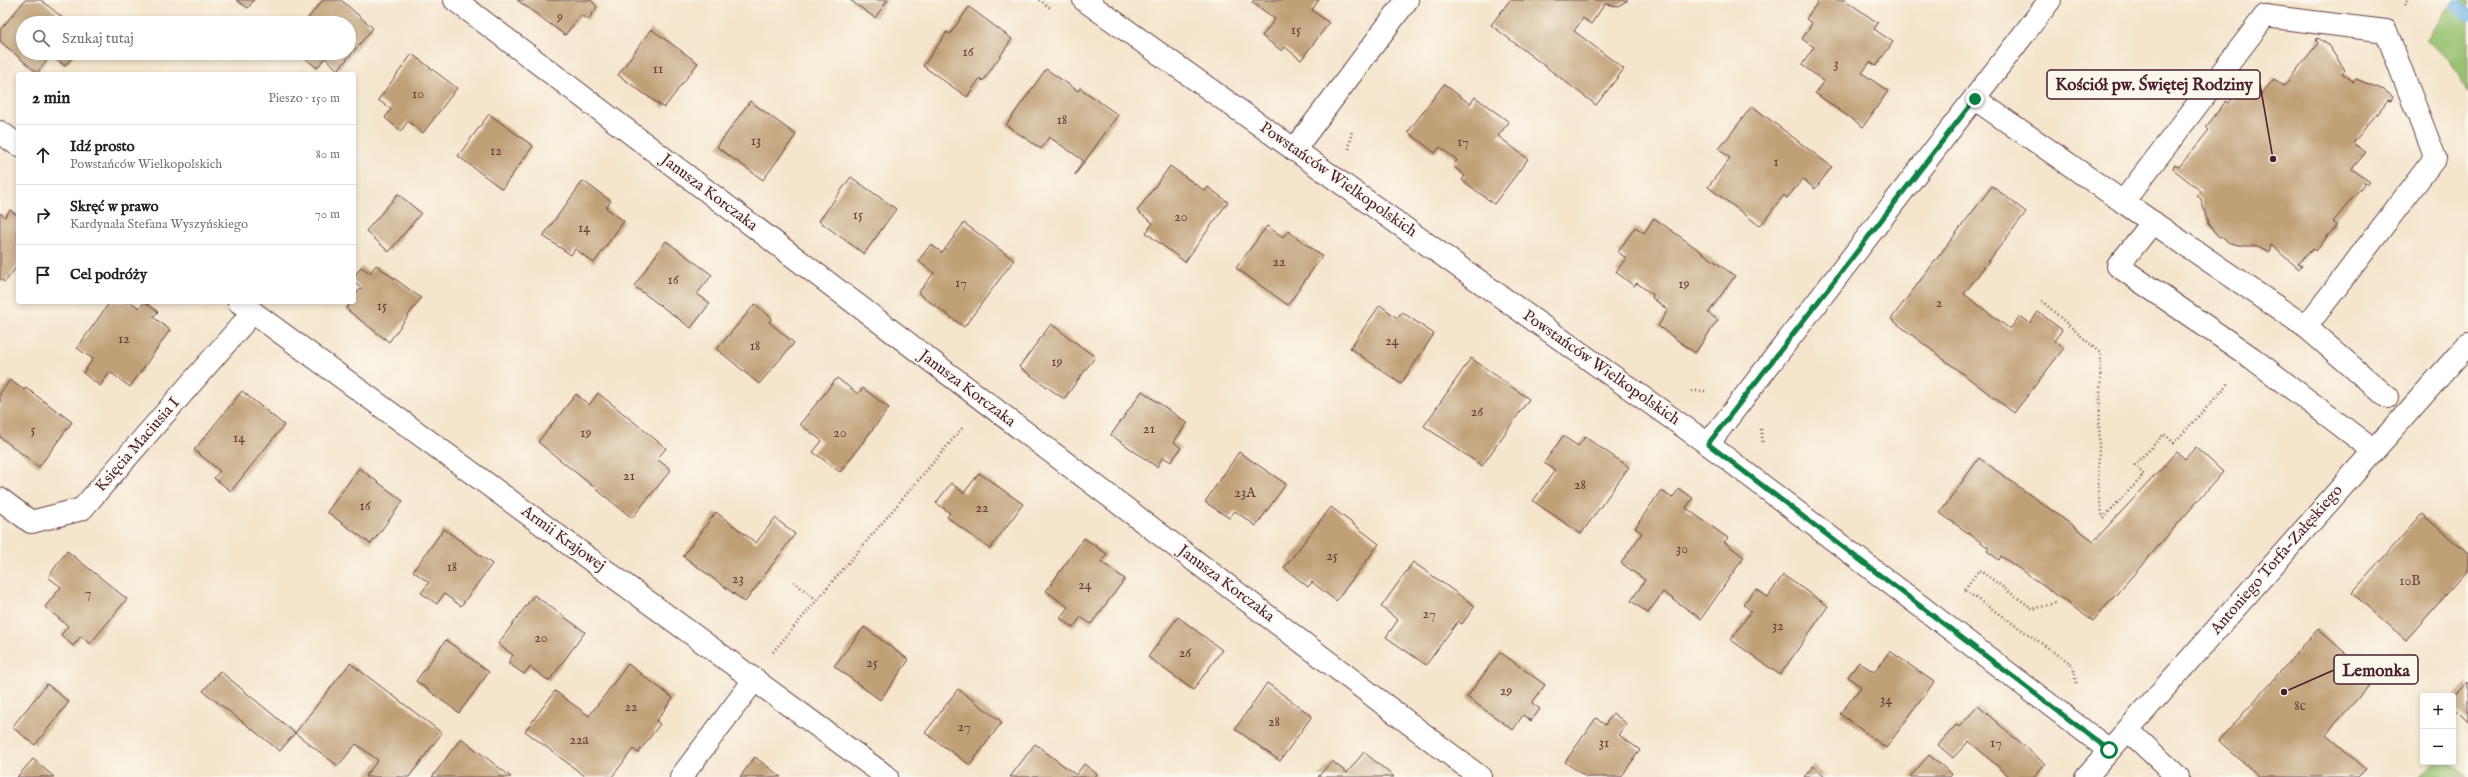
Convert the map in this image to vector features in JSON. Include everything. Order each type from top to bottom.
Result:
[{"type":"street","name":"Janusza Korczaka","points":[[455,0],[1480,777]]},
{"type":"street","name":"Powstańców Wielkopolskich","points":[[1084,0],[1708,444],[2109,750]]},
{"type":"street","points":[[1294,150],[1407,0]]},
{"type":"street","points":[[1708,444],[2050,0]]},
{"type":"street","points":[[2123,202],[2265,16],[2386,31],[2435,158],[2306,327]]},
{"type":"street","points":[[1975,99],[2306,327],[2387,397]]},
{"type":"street","points":[[0,132],[16,144]]},
{"type":"street","points":[[2153,222],[2118,266],[2252,358],[2373,450]]},
{"type":"street","name":"Księcia Maciusia I","points":[[0,499],[31,522],[82,509],[246,307]]},
{"type":"street","name":"Armii Krajowej","points":[[246,307],[887,777]]},
{"type":"street","name":"Antoniego Torfa-Załęskiego","points":[[2086,777],[2468,344]]},
{"type":"street","points":[[681,777],[755,679]]},
{"type":"street","points":[[2128,730],[2178,777]]},
{"type":"path","points":[[2042,301],[2101,354],[2098,492],[2103,518],[2144,475],[2135,465],[2164,434],[2174,443],[2252,358]]},
{"type":"path","points":[[770,656],[983,401]]},
{"type":"path","points":[[2055,603],[2033,609],[1979,570],[1964,590],[2072,665],[2077,684]]},
{"type":"path","points":[[794,582],[817,600]]},
{"type":"green space","points":[[2454,0],[2468,0],[2468,93],[2450,60],[2425,40]]},
{"type":"green space","points":[[2432,765],[2453,765],[2467,777],[2421,777]]},
{"type":"building","points":[[25,0],[41,0],[60,16],[16,16],[16,55],[0,41],[0,30]]},
{"type":"building","points":[[236,0],[254,0],[248,8]]},
{"type":"building","points":[[323,0],[341,0],[373,28],[356,48],[356,16],[310,16]]},
{"type":"building","points":[[517,0],[591,0],[597,7],[588,20],[581,15],[565,35]]},
{"type":"building","points":[[850,0],[888,0],[875,18]]},
{"type":"building","points":[[1254,0],[1319,0],[1312,10],[1329,23],[1301,60],[1285,47],[1282,51],[1262,36],[1275,19],[1252,2]]},
{"type":"building","points":[[1510,0],[1628,0],[1618,6],[1605,4],[1591,24],[1583,18],[1574,31],[1624,69],[1596,105],[1491,25]]},
{"type":"building","points":[[1819,0],[1845,0],[1878,23],[1874,29],[1893,42],[1876,66],[1870,62],[1862,73],[1888,91],[1863,127],[1815,93],[1824,81],[1802,65],[1814,47],[1802,39],[1812,23],[1806,19]]},
{"type":"building","points":[[969,7],[1012,39],[983,81],[980,78],[967,97],[923,66],[947,32],[950,34]]},
{"type":"building","points":[[651,29],[698,63],[664,108],[618,75]]},
{"type":"building","points":[[2318,38],[2328,45],[2345,70],[2342,73],[2353,82],[2356,79],[2384,90],[2393,97],[2391,101],[2388,100],[2353,143],[2366,152],[2352,169],[2370,182],[2367,185],[2365,183],[2333,222],[2337,225],[2315,251],[2313,249],[2298,264],[2302,266],[2299,269],[2271,245],[2269,252],[2258,246],[2244,246],[2230,243],[2218,236],[2208,224],[2201,199],[2196,195],[2202,192],[2173,169],[2174,165],[2179,167],[2209,130],[2206,127],[2226,101],[2229,103],[2243,87],[2240,84],[2244,82],[2261,94],[2274,79],[2284,86],[2318,43],[2316,40]]},
{"type":"building","points":[[412,54],[457,88],[423,133],[408,121],[401,131],[385,118],[391,109],[378,100]]},
{"type":"building","points":[[22,60],[47,60],[38,72]]},
{"type":"building","points":[[57,60],[70,60],[65,66]]},
{"type":"building","points":[[307,60],[323,60],[317,68]]},
{"type":"building","points":[[327,60],[346,60],[338,70]]},
{"type":"building","points":[[1046,69],[1078,91],[1080,88],[1118,115],[1075,175],[1083,160],[1049,137],[1041,149],[1006,125]]},
{"type":"building","points":[[1444,84],[1470,104],[1475,97],[1509,122],[1498,136],[1528,159],[1494,204],[1462,180],[1465,176],[1453,166],[1457,160],[1440,147],[1435,153],[1408,132]]},
{"type":"building","points":[[750,101],[796,135],[763,180],[717,147]]},
{"type":"building","points":[[1752,106],[1832,167],[1815,189],[1803,179],[1787,198],[1784,195],[1760,226],[1708,187],[1730,158],[1719,149]]},
{"type":"building","points":[[489,114],[533,146],[502,189],[458,156]]},
{"type":"building","points":[[1170,166],[1205,191],[1208,187],[1228,202],[1185,262],[1146,233],[1153,223],[1137,211]]},
{"type":"building","points":[[851,177],[896,209],[864,254],[819,221]]},
{"type":"building","points":[[583,181],[611,201],[606,208],[624,221],[594,263],[575,249],[571,255],[543,236]]},
{"type":"building","points":[[1992,186],[2026,212],[1964,294],[2010,329],[2020,316],[2030,323],[2038,312],[2062,330],[2054,341],[2064,348],[2014,413],[1891,319]]},
{"type":"building","points":[[398,194],[421,213],[389,252],[366,231]]},
{"type":"building","points":[[10,210],[16,214],[16,268],[5,282],[0,279],[0,213],[5,217]]},
{"type":"building","points":[[1654,218],[1735,276],[1708,313],[1718,320],[1695,353],[1658,326],[1668,310],[1652,298],[1653,295],[1637,283],[1634,286],[1616,272],[1626,258],[1618,252],[1635,227],[1644,233]]},
{"type":"building","points":[[964,223],[1014,260],[964,327],[918,293],[934,273],[918,261],[931,244],[942,253]]},
{"type":"building","points":[[1267,226],[1283,237],[1288,231],[1322,256],[1288,305],[1236,268]]},
{"type":"building","points":[[666,241],[712,275],[697,294],[710,303],[691,328],[634,286]]},
{"type":"building","points":[[376,265],[421,298],[389,342],[346,309],[350,304],[356,304],[356,294],[361,288],[356,284],[356,274],[361,267],[370,273]]},
{"type":"building","points":[[109,304],[134,304],[139,308],[143,304],[148,304],[158,312],[153,317],[170,330],[130,387],[110,372],[100,386],[83,373],[93,359],[77,348]]},
{"type":"building","points":[[755,304],[772,318],[769,322],[794,343],[759,384],[717,349]]},
{"type":"building","points":[[1380,305],[1397,318],[1402,312],[1434,334],[1401,384],[1350,348]]},
{"type":"building","points":[[1051,324],[1095,357],[1064,399],[1019,367]]},
{"type":"building","points":[[1471,358],[1529,399],[1482,466],[1424,426]]},
{"type":"building","points":[[837,378],[858,394],[863,388],[889,408],[840,472],[813,452],[822,441],[800,424]]},
{"type":"building","points":[[10,380],[24,390],[26,388],[72,422],[39,467],[0,437],[0,393]]},
{"type":"building","points":[[242,391],[284,425],[231,491],[214,478],[220,471],[194,450]]},
{"type":"building","points":[[1142,391],[1187,423],[1174,442],[1181,448],[1171,462],[1163,457],[1157,467],[1111,435]]},
{"type":"building","points":[[598,393],[666,448],[657,459],[671,470],[632,518],[538,442],[576,394],[589,405]]},
{"type":"building","points":[[1563,436],[1578,446],[1585,437],[1629,467],[1581,534],[1533,501],[1555,470],[1544,463]]},
{"type":"building","points":[[2196,447],[2223,472],[2093,621],[2001,556],[1999,560],[1987,551],[1989,548],[1940,513],[1979,458],[2094,541],[2177,452],[2185,459]]},
{"type":"building","points":[[1239,452],[1286,484],[1256,526],[1235,511],[1229,518],[1205,502]]},
{"type":"building","points":[[359,468],[403,501],[371,544],[327,512]]},
{"type":"building","points":[[979,473],[1023,504],[990,549],[947,517],[950,513],[936,503],[951,483],[964,493]]},
{"type":"building","points":[[1679,489],[1693,498],[1686,508],[1728,538],[1724,542],[1744,557],[1701,619],[1663,592],[1648,613],[1631,601],[1645,580],[1621,563],[1642,533],[1635,528],[1661,490],[1672,498]]},
{"type":"building","points":[[1331,507],[1379,544],[1336,601],[1312,582],[1308,587],[1284,568]]},
{"type":"building","points":[[716,512],[756,543],[775,518],[795,534],[745,602],[683,556]]},
{"type":"building","points":[[2422,514],[2468,554],[2468,570],[2406,640],[2352,593]]},
{"type":"building","points":[[444,529],[492,564],[461,606],[444,594],[437,604],[421,593],[429,583],[413,571]]},
{"type":"building","points":[[1084,538],[1107,554],[1101,562],[1125,579],[1091,624],[1081,617],[1073,628],[1060,618],[1068,607],[1046,591]]},
{"type":"building","points":[[67,551],[127,599],[90,644],[81,636],[73,646],[61,635],[68,626],[45,607],[61,587],[48,577]]},
{"type":"building","points":[[1413,562],[1475,606],[1462,624],[1458,621],[1426,665],[1386,637],[1398,620],[1381,607]]},
{"type":"building","points":[[1783,575],[1828,606],[1780,675],[1731,640],[1751,611],[1743,604],[1756,589],[1768,597]]},
{"type":"building","points":[[534,595],[585,632],[549,681],[530,667],[524,674],[508,663],[513,655],[498,644]]},
{"type":"building","points":[[1178,617],[1222,650],[1193,690],[1148,657]]},
{"type":"building","points":[[864,627],[909,660],[880,700],[834,666]]},
{"type":"building","points":[[2318,629],[2375,679],[2326,734],[2366,769],[2358,777],[2260,777],[2219,741]]},
{"type":"building","points":[[446,640],[489,672],[459,713],[416,681]]},
{"type":"building","points":[[1890,651],[1934,682],[1886,748],[1840,714],[1861,687],[1848,677],[1859,662],[1874,672]]},
{"type":"building","points":[[1500,652],[1545,685],[1532,703],[1540,709],[1531,721],[1523,715],[1513,730],[1467,697]]},
{"type":"building","points":[[350,663],[442,733],[409,777],[365,777],[378,760],[356,744],[338,766],[295,733]]},
{"type":"building","points":[[628,664],[673,698],[656,721],[660,724],[638,753],[633,749],[612,777],[586,777],[525,731],[555,691],[589,716]]},
{"type":"building","points":[[220,671],[295,733],[280,751],[203,691]]},
{"type":"building","points":[[2468,681],[2468,721],[2456,709],[2456,694]]},
{"type":"building","points":[[1267,683],[1312,716],[1280,761],[1235,729]]},
{"type":"building","points":[[47,684],[69,702],[35,745],[12,727]]},
{"type":"building","points":[[958,689],[1002,722],[970,765],[925,733]]},
{"type":"building","points":[[1978,706],[2045,764],[2034,777],[2010,777],[1969,741],[1953,758],[1938,745],[1956,725],[1959,727]]},
{"type":"building","points":[[1613,713],[1627,724],[1619,735],[1640,750],[1621,777],[1586,777],[1565,762],[1596,718],[1605,725]]},
{"type":"building","points":[[461,738],[511,777],[432,777]]},
{"type":"building","points":[[1035,744],[1076,775],[1084,764],[1097,774],[1095,777],[1010,777]]},
{"type":"building","points":[[1364,752],[1394,777],[1318,777],[1332,761],[1347,773]]},
{"type":"building","points":[[1929,755],[1952,774],[1950,777],[1910,777]]},
{"type":"building","points":[[755,757],[781,777],[740,777]]},
{"type":"building","points":[[33,759],[54,777],[17,777]]},
{"type":"building","points":[[1813,766],[1826,777],[1804,777]]},
{"type":"waterway","points":[[2457,5],[2468,15]]},
{"type":"place","name":"Kościół pw. Świętej Rodziny","points":[[2273,159]]},
{"type":"place","name":"Lemonka","points":[[2284,692]]},
{"type":"route","points":[[1975,99],[1754,382],[1708,444],[2109,750]]}]
